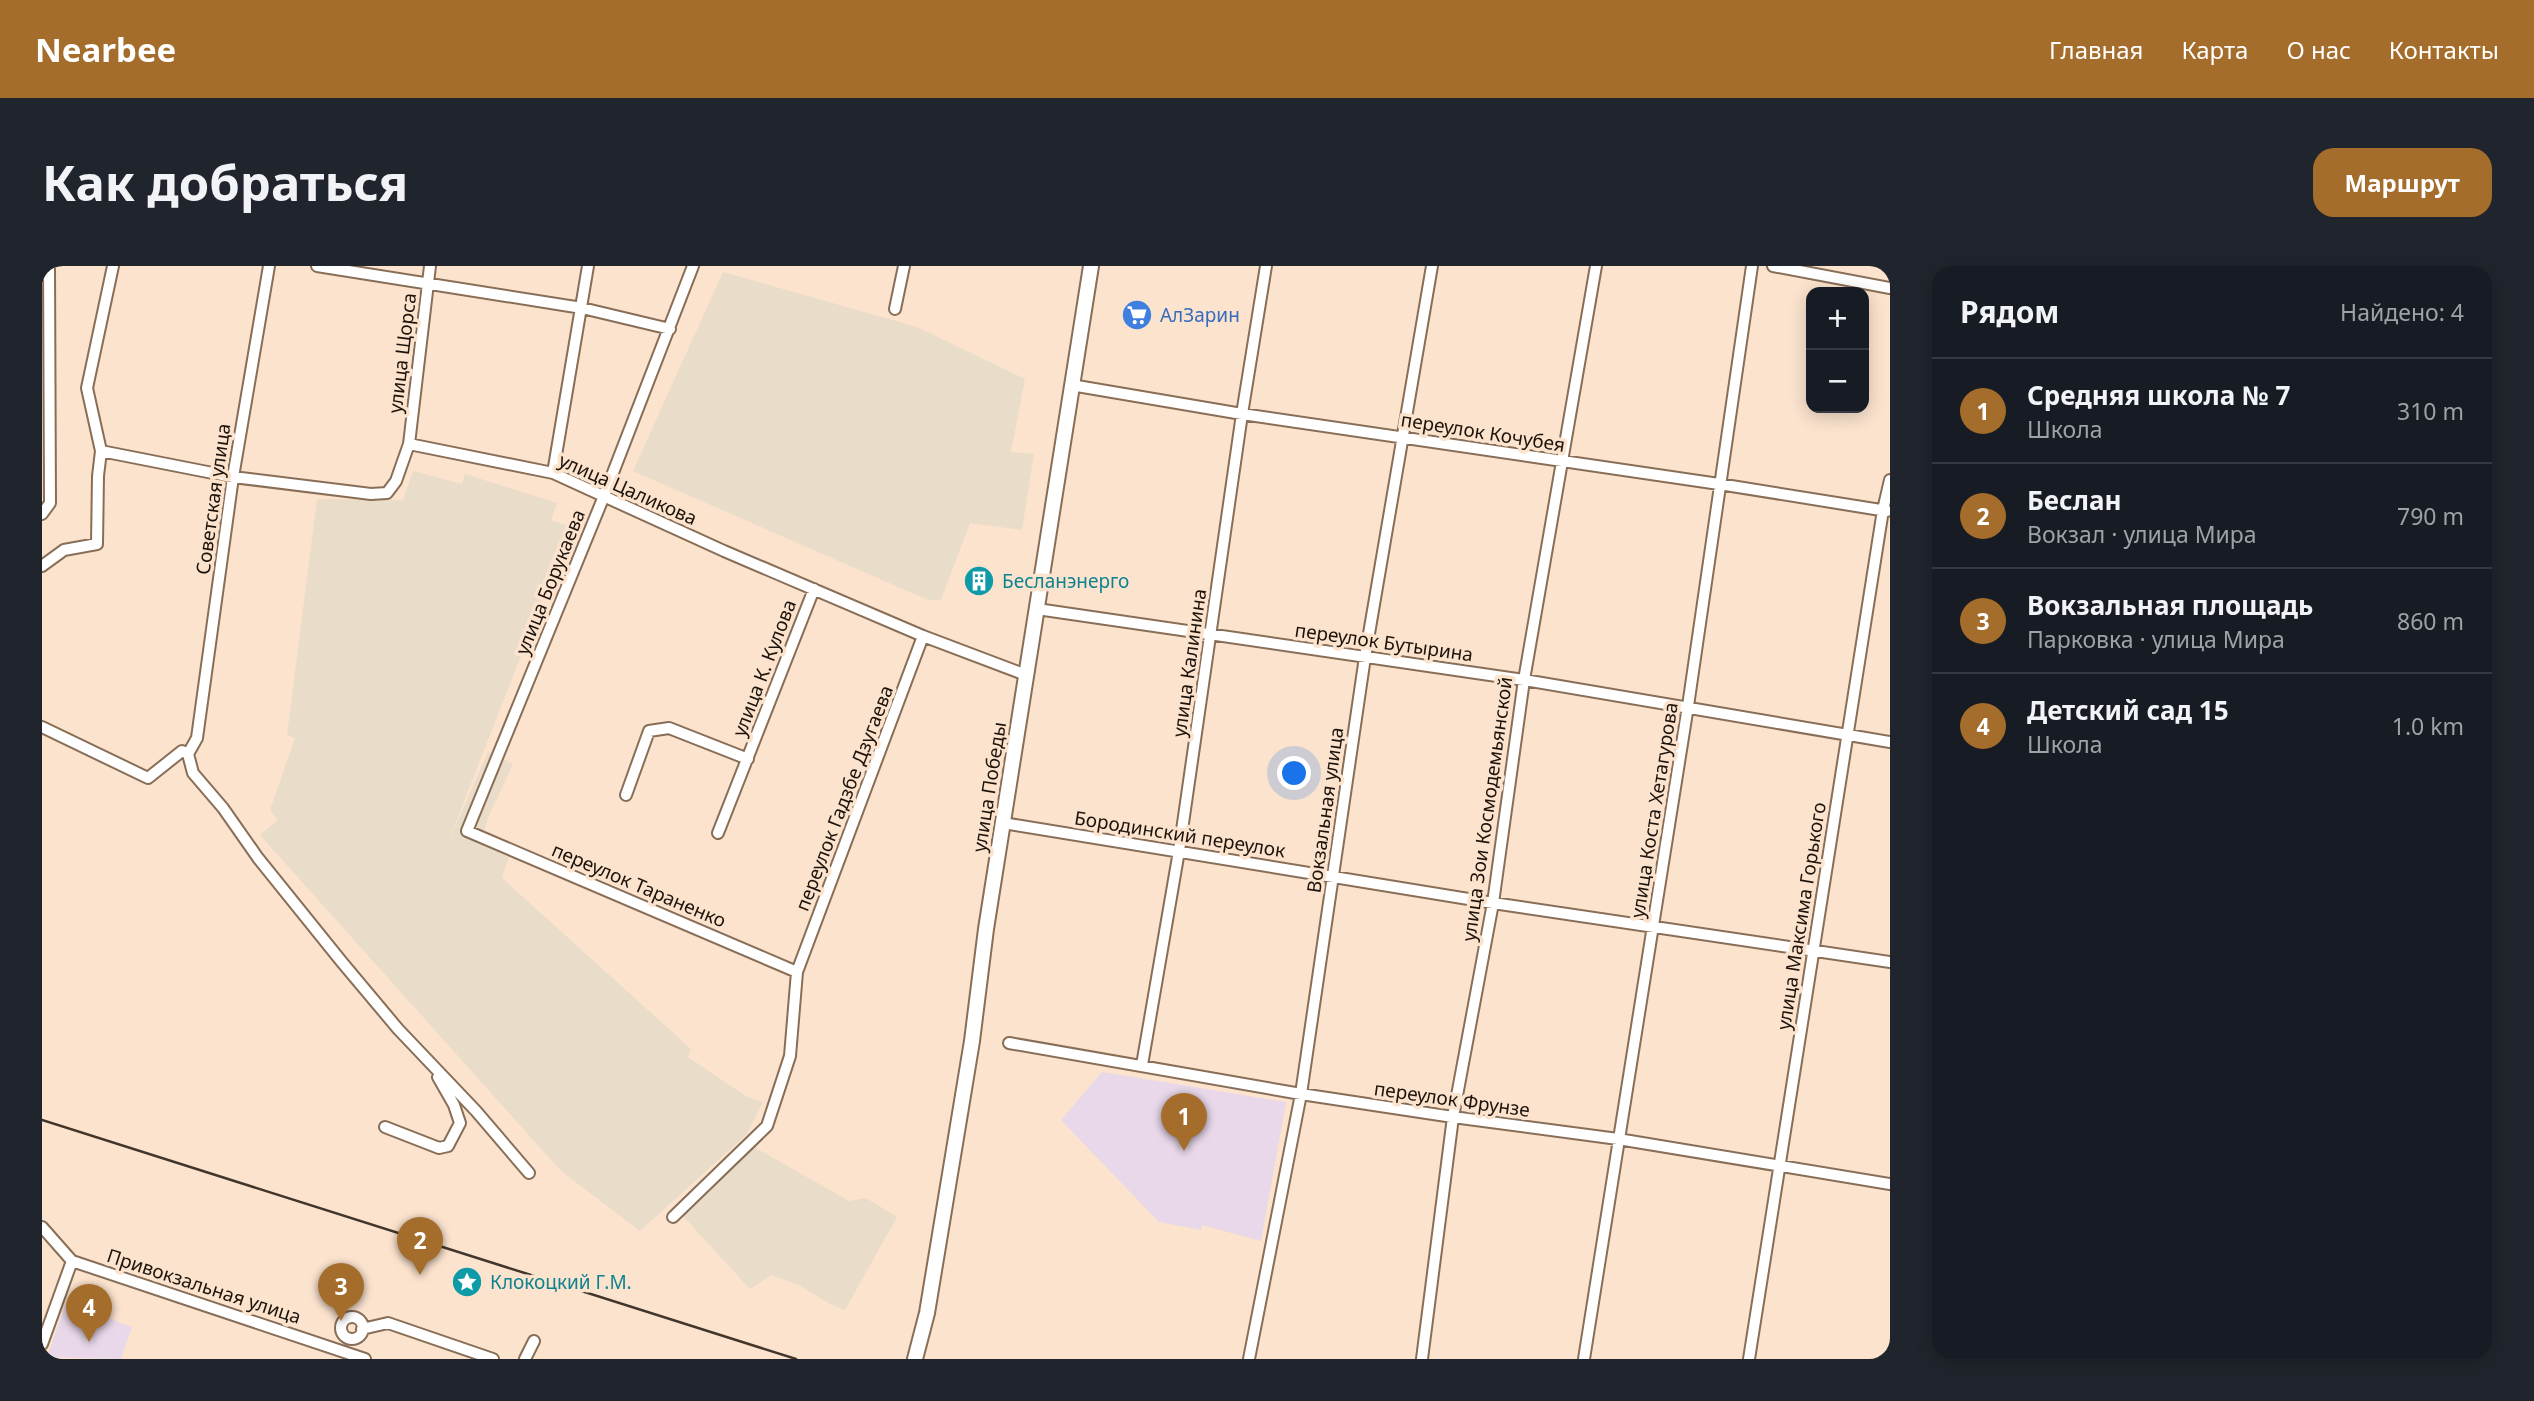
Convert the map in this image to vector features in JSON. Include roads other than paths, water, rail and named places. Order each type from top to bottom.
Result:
[{"type":"main road","name":"улица Победы","points":[[915,1359],[927,1313],[970,1055],[986,929],[1091,266]]},
{"type":"street","points":[[42,514],[50,503],[49,266]]},
{"type":"street","points":[[42,565],[64,550],[97,544],[101,451],[87,388],[113,266]]},
{"type":"street","name":"Советская улица","points":[[188,754],[197,738],[233,477],[268,266]]},
{"type":"street","points":[[317,266],[582,307],[670,329]]},
{"type":"street","name":"улица Щорса","points":[[409,444],[430,266]]},
{"type":"street","points":[[553,473],[588,266]]},
{"type":"street","name":"улица Борукаева","points":[[467,831],[604,496],[692,266]]},
{"type":"street","points":[[895,309],[904,266]]},
{"type":"street","name":"улица Калинина","points":[[1142,1065],[1179,851],[1266,266]]},
{"type":"street","name":"Вокзальная улица","points":[[1249,1359],[1301,1094],[1365,657],[1432,266]]},
{"type":"street","name":"улица Зои Космодемьянской","points":[[1423,1359],[1453,1117],[1493,903],[1524,680],[1596,266]]},
{"type":"street","name":"улица Коста Хетагурова","points":[[1584,1359],[1688,706],[1752,266]]},
{"type":"street","points":[[1773,266],[1890,288]]},
{"type":"street","name":"переулок Кочубея","points":[[1071,386],[1887,511]]},
{"type":"street","points":[[101,451],[233,477],[371,494],[387,493],[396,481],[409,444]]},
{"type":"street","name":"улица Цаликова","points":[[409,444],[553,473],[923,636],[1026,675]]},
{"type":"street","name":"улица Максима Горького","points":[[1749,1359],[1777,1167],[1890,480]]},
{"type":"street","name":"улица К. Кулова","points":[[718,833],[814,589]]},
{"type":"street","name":"переулок Бутырина","points":[[1037,609],[1524,680],[1890,742]]},
{"type":"street","name":"переулок Гадзбе Дзугаева","points":[[673,1217],[767,1126],[790,1056],[797,972],[923,636]]},
{"type":"street","points":[[42,727],[148,778],[182,751],[188,754],[193,773],[223,808],[258,858],[398,1030],[529,1173]]},
{"type":"street","name":"улица К. Кулова","points":[[626,795],[649,731],[668,728],[748,759]]},
{"type":"street","name":"Бородинский переулок","points":[[1003,823],[1493,903],[1890,962]]},
{"type":"street","name":"переулок Тараненко","points":[[467,831],[797,972]]},
{"type":"street","name":"переулок Фрунзе","points":[[1009,1043],[1301,1094],[1618,1139],[1890,1184]]},
{"type":"street","points":[[385,1127],[439,1148],[448,1146],[460,1123],[454,1105],[444,1092],[433,1066]]},
{"type":"street","points":[[42,1227],[72,1261],[42,1344]]},
{"type":"street","name":"Привокзальная улица","points":[[72,1261],[342,1355],[365,1359]]},
{"type":"street","points":[[348,1337],[341,1327],[346,1318],[353,1317],[365,1326],[388,1323],[493,1359]]},
{"type":"street","points":[[348,1337],[359,1336],[365,1326]]},
{"type":"street","points":[[342,1355],[348,1337]]},
{"type":"street","points":[[525,1359],[534,1341]]},
{"type":"railway","points":[[42,1120],[796,1359]]},
{"type":"place","name":"АлЗарин","points":[[1137,315]]},
{"type":"place","name":"Бесланэнерго","points":[[979,581]]},
{"type":"place","name":"Средняя школа № 7","points":[[1184,1151]]},
{"type":"place","name":"Беслан","points":[[420,1275]]},
{"type":"place","name":"Клокоцкий Г.М.","points":[[467,1282]]},
{"type":"place","name":"Вокзальная площадь","points":[[341,1321]]},
{"type":"place","name":"Детский сад 15","points":[[89,1342]]}]
